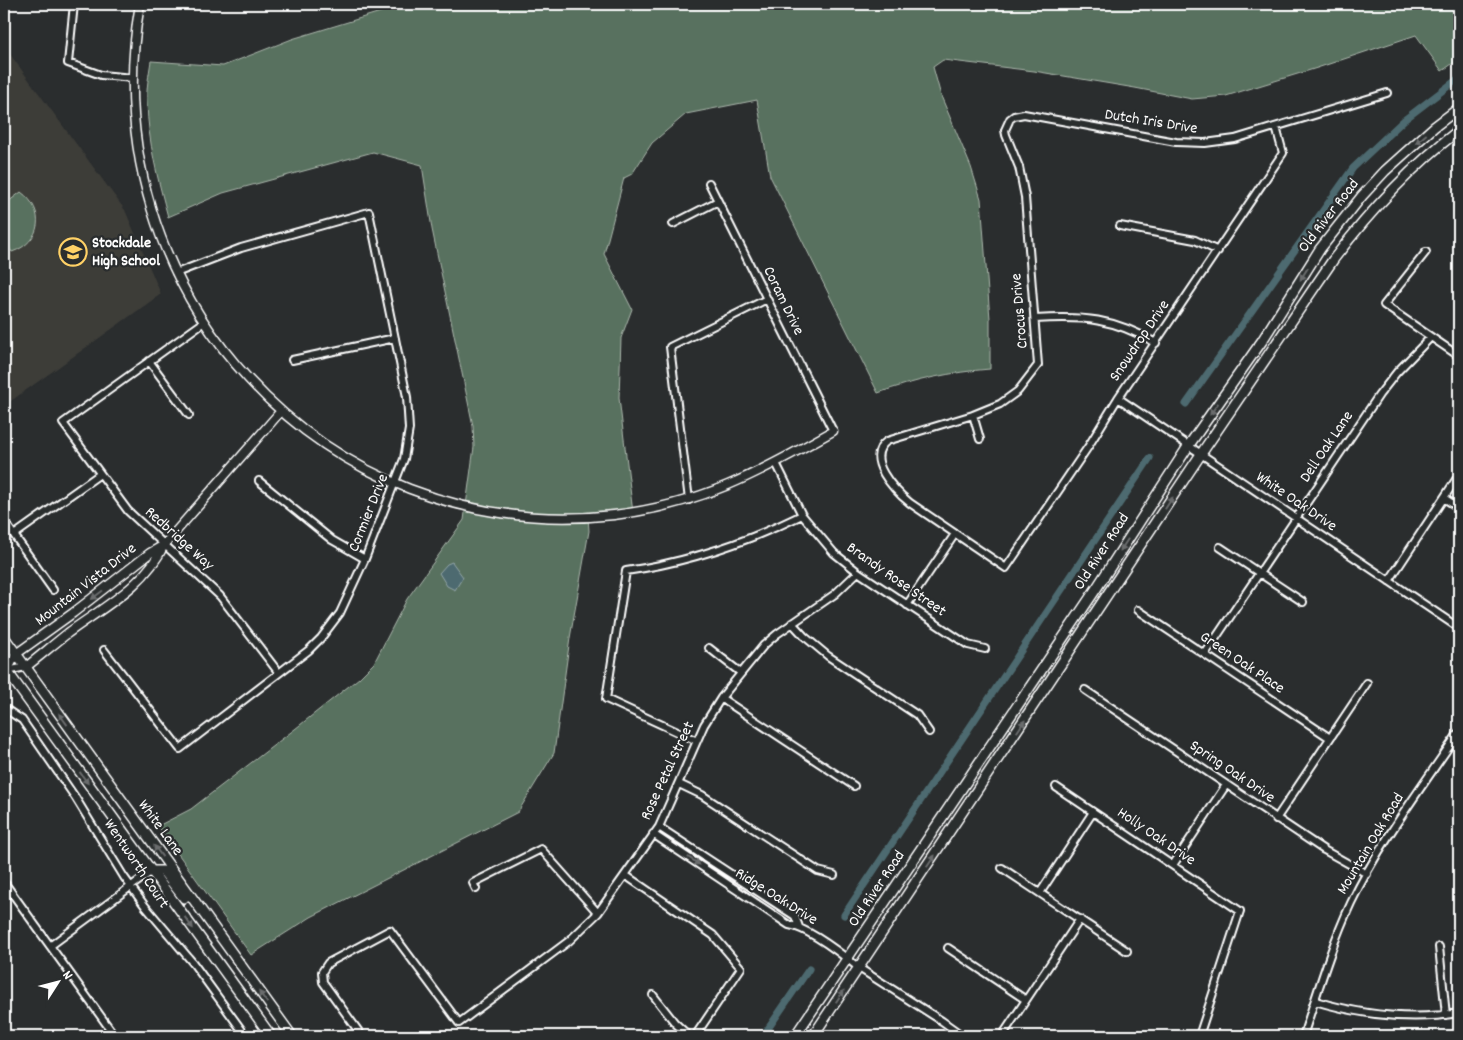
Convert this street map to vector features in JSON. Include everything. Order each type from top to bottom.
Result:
[{"type":"main road","name":"Old River Road","points":[[795,1036],[1096,589],[1189,445],[1262,341],[1320,249],[1362,196],[1409,149],[1459,108]]},
{"type":"main road","name":"Old River Road","points":[[813,1036],[1320,278],[1353,234],[1396,185],[1459,130]]},
{"type":"main road","name":"White Lane","points":[[4,637],[292,1036]]},
{"type":"main road","name":"White Lane","points":[[5,671],[272,1036]]},
{"type":"main road","points":[[152,871],[163,871],[192,908],[202,913]]},
{"type":"street","points":[[74,4],[68,63],[101,75],[133,78]]},
{"type":"street","points":[[140,4],[133,78],[135,131],[146,191],[161,239],[176,273],[204,322],[238,368],[281,411],[342,456],[396,483],[424,494],[466,506],[496,512],[548,517],[611,515],[651,509],[689,500],[739,482],[832,431]]},
{"type":"street","name":"Dutch Iris Drive","points":[[1024,114],[1190,143],[1227,141],[1387,93]]},
{"type":"street","name":"Crocus Drive","points":[[955,534],[910,503],[894,487],[878,461],[878,449],[886,441],[988,410],[1010,398],[1027,381],[1038,365],[1025,197],[1018,167],[1005,130],[1010,119],[1024,114]]},
{"type":"street","name":"Snowdrop Drive","points":[[955,534],[1006,568],[1088,447],[1118,398],[1284,153],[1276,127]]},
{"type":"street","name":"Coram Drive","points":[[709,183],[832,431]]},
{"type":"street","points":[[673,224],[718,201]]},
{"type":"street","name":"Cormier Drive","points":[[104,650],[180,749],[309,650],[331,626],[348,598],[396,483],[404,459],[409,413],[407,397],[369,212],[241,248],[176,273]]},
{"type":"street","points":[[1120,226],[1195,240],[1218,251]]},
{"type":"street","points":[[1426,252],[1384,305],[1459,356]]},
{"type":"street","points":[[689,500],[670,347],[767,299]]},
{"type":"street","points":[[1035,319],[1066,317],[1098,320],[1127,328],[1156,343]]},
{"type":"street","points":[[189,415],[150,361],[204,322]]},
{"type":"street","name":"Dell Oak Lane","points":[[1205,654],[1379,394],[1402,366],[1431,337]]},
{"type":"street","points":[[292,360],[395,338]]},
{"type":"street","name":"Redbridge Way","points":[[150,361],[63,423],[128,511],[220,596],[279,672]]},
{"type":"street","name":"White Oak Drive","points":[[1118,398],[1459,628]]},
{"type":"street","name":"Mountain Vista Drive","points":[[5,671],[26,667],[69,633],[112,604],[157,560],[164,545],[281,411]]},
{"type":"street","points":[[973,415],[980,439]]},
{"type":"street","name":"Brandy Rose Street","points":[[776,463],[802,515],[834,554],[968,645],[985,649]]},
{"type":"street","points":[[14,536],[100,474]]},
{"type":"street","points":[[1389,581],[1459,475]]},
{"type":"street","points":[[259,481],[332,540],[365,559]]},
{"type":"street","points":[[1444,498],[1459,508]]},
{"type":"street","points":[[697,741],[606,699],[626,571],[677,562],[718,551],[750,539],[802,515]]},
{"type":"street","points":[[4,521],[54,590]]},
{"type":"street","points":[[907,605],[955,534]]},
{"type":"street","name":"Mountain Vista Drive","points":[[5,671],[16,654],[73,614],[150,552],[164,545]]},
{"type":"street","points":[[1220,547],[1303,602]]},
{"type":"street","name":"Rose Petal Street","points":[[362,1036],[325,986],[321,977],[328,963],[390,930],[459,1023],[576,936],[598,914],[659,827],[708,718],[721,698],[764,645],[792,623],[835,594],[858,572]]},
{"type":"street","name":"Green Oak Place","points":[[1138,610],[1330,738]]},
{"type":"street","points":[[792,623],[822,651],[917,715],[930,732]]},
{"type":"street","points":[[709,648],[741,673]]},
{"type":"street","points":[[1276,819],[1367,683]]},
{"type":"street","name":"Spring Oak Drive","points":[[1085,690],[1276,819],[1366,874]]},
{"type":"street","points":[[721,698],[854,786]]},
{"type":"street","name":"Wentworth Court","points":[[4,708],[22,720],[75,797],[131,887],[193,963],[246,1036]]},
{"type":"street","name":"Mountain Oak Road","points":[[1303,1036],[1340,930],[1366,874],[1459,732]]},
{"type":"street","points":[[679,784],[702,795],[818,871],[834,875]]},
{"type":"street","points":[[1172,865],[1226,785]]},
{"type":"street","name":"Holly Oak Drive","points":[[1056,787],[1240,911],[1198,1036]]},
{"type":"street","points":[[1040,893],[1093,812]]},
{"type":"street","name":"Ridge Oak Drive","points":[[659,827],[795,916],[799,926]]},
{"type":"street","name":"Ridge Oak Drive","points":[[654,834],[789,925],[799,926],[859,968],[964,1036]]},
{"type":"street","points":[[476,889],[473,883],[541,849],[598,914]]},
{"type":"street","points":[[1002,868],[1127,951]]},
{"type":"street","points":[[50,946],[152,871]]},
{"type":"street","points":[[625,875],[713,935],[740,968],[695,1036]]},
{"type":"street","points":[[4,882],[115,1036]]},
{"type":"street","points":[[1002,1036],[1080,920]]},
{"type":"street","points":[[1439,947],[1446,1015]]},
{"type":"street","points":[[948,948],[1026,1000]]},
{"type":"street","points":[[653,995],[674,1023],[689,1036]]},
{"type":"street","points":[[1315,1001],[1341,1009],[1383,1016],[1405,1017],[1459,1013]]},
{"type":"shaded area","name":"Stockdale High School","points":[[4,46],[125,210],[161,294],[4,406]]},
{"type":"green space","points":[[432,4],[1459,4],[1459,59],[1442,71],[1416,35],[1226,96],[1192,99],[1034,71],[943,60],[933,67],[941,96],[971,167],[981,199],[990,319],[990,369],[933,377],[878,393],[770,176],[757,100],[686,114],[652,143],[632,174],[624,178],[604,254],[632,309],[621,338],[619,398],[633,513],[588,517],[589,531],[570,638],[554,753],[518,812],[311,917],[251,955],[158,826],[191,809],[359,678],[374,663],[407,599],[464,520],[474,447],[473,426],[432,229],[422,165],[373,152],[223,193],[168,217],[157,175],[149,132],[147,92],[151,61],[223,66],[292,39],[397,7]]},
{"type":"green space","points":[[21,192],[29,199],[34,208],[37,216],[37,225],[30,241],[12,252],[4,240],[4,205]]},
{"type":"water","points":[[452,562],[463,577],[455,590],[447,586],[439,573],[447,564]]},
{"type":"waterway","points":[[1186,404],[1353,168],[1404,120],[1459,78]]},
{"type":"waterway","points":[[844,915],[1150,458]]},
{"type":"waterway","points":[[763,1036],[809,969]]},
{"type":"place","name":"Stockdale High School","points":[[73,252]]}]
